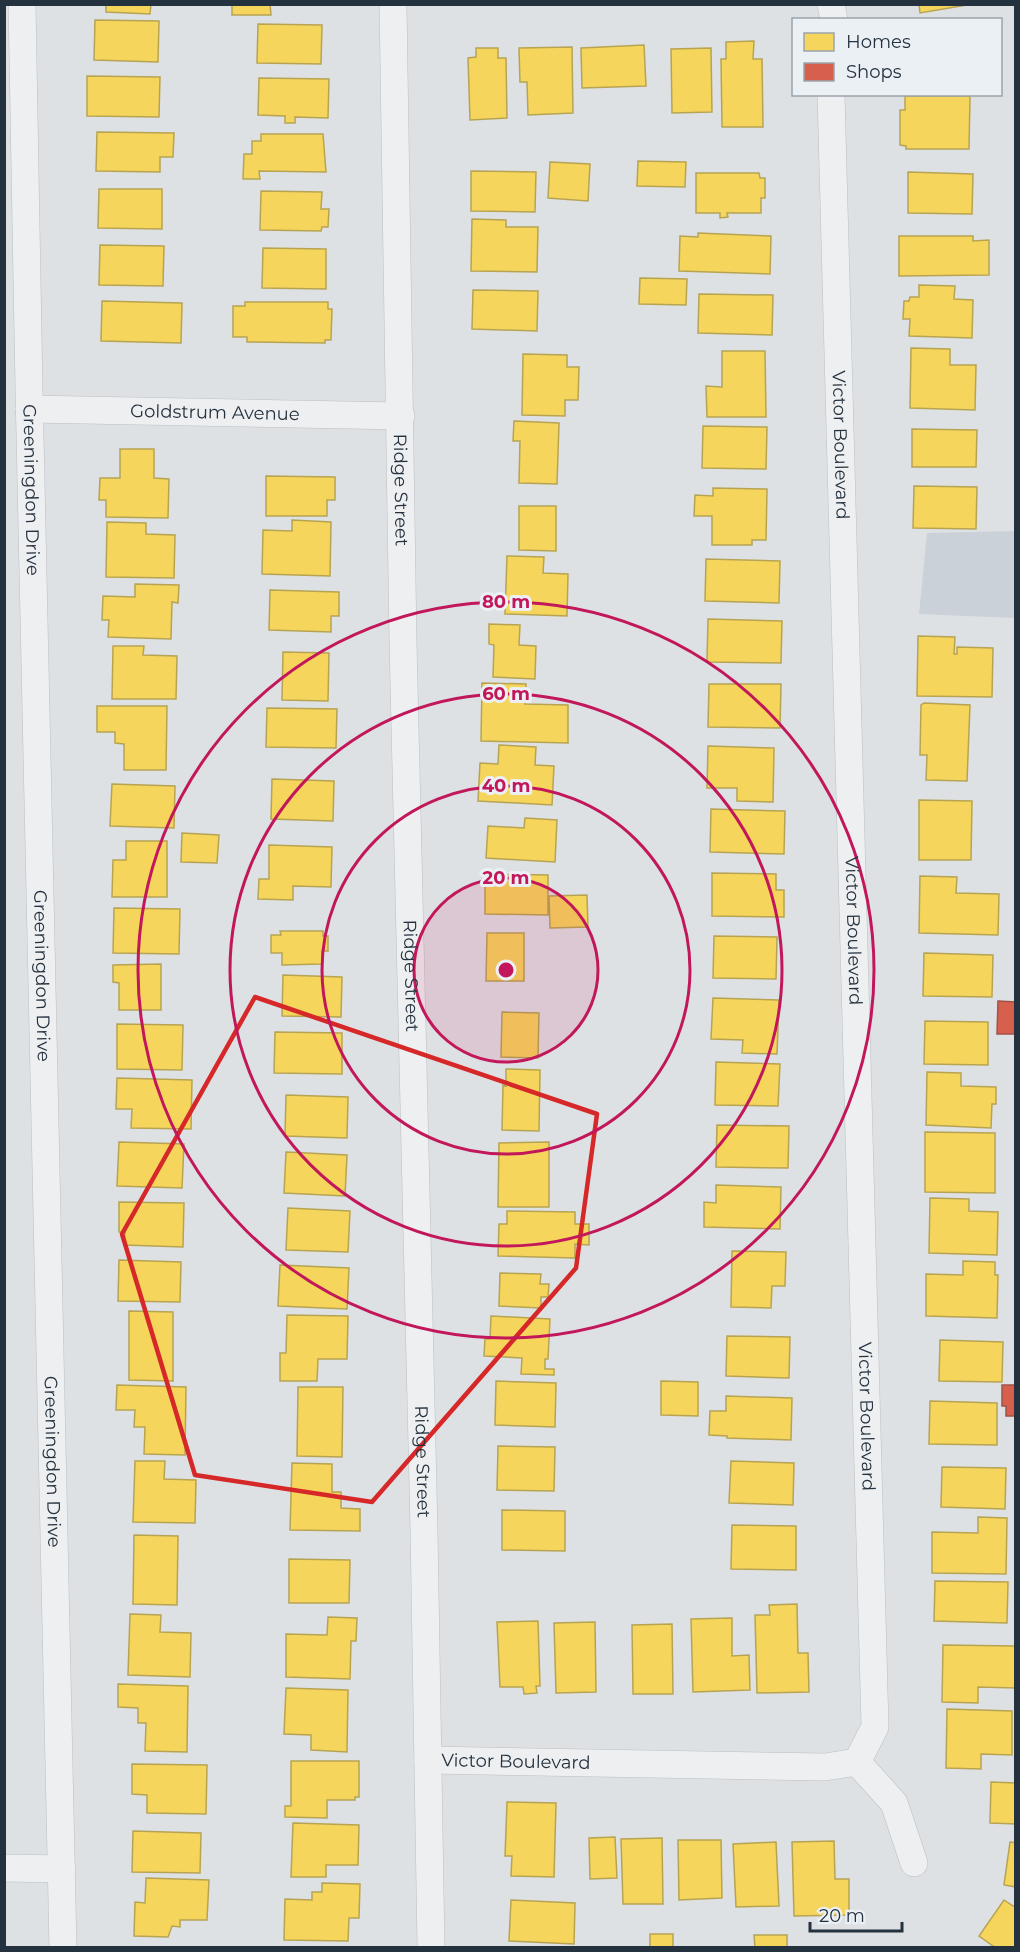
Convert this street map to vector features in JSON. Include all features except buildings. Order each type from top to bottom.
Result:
[{"type":"street","name":"Greeningdon Drive","points":[[22,4],[63,1947]]},
{"type":"street","name":"Ridge Street","points":[[393,4],[403,642],[431,1947]]},
{"type":"street","name":"Victor Boulevard","points":[[428,1760],[825,1767],[857,1762],[875,1727],[831,96]]},
{"type":"street","name":"Goldstrum Avenue","points":[[29,409],[400,416]]},
{"type":"street","points":[[857,1762],[894,1803],[914,1863]]},
{"type":"street","points":[[4,1868],[62,1869]]},
{"type":"highlighted area","points":[[255,997],[597,1114],[576,1268],[372,1502],[195,1475],[122,1234]]},
{"type":"shaded area","points":[[1015,531],[1015,618],[919,614],[927,533]]}]
